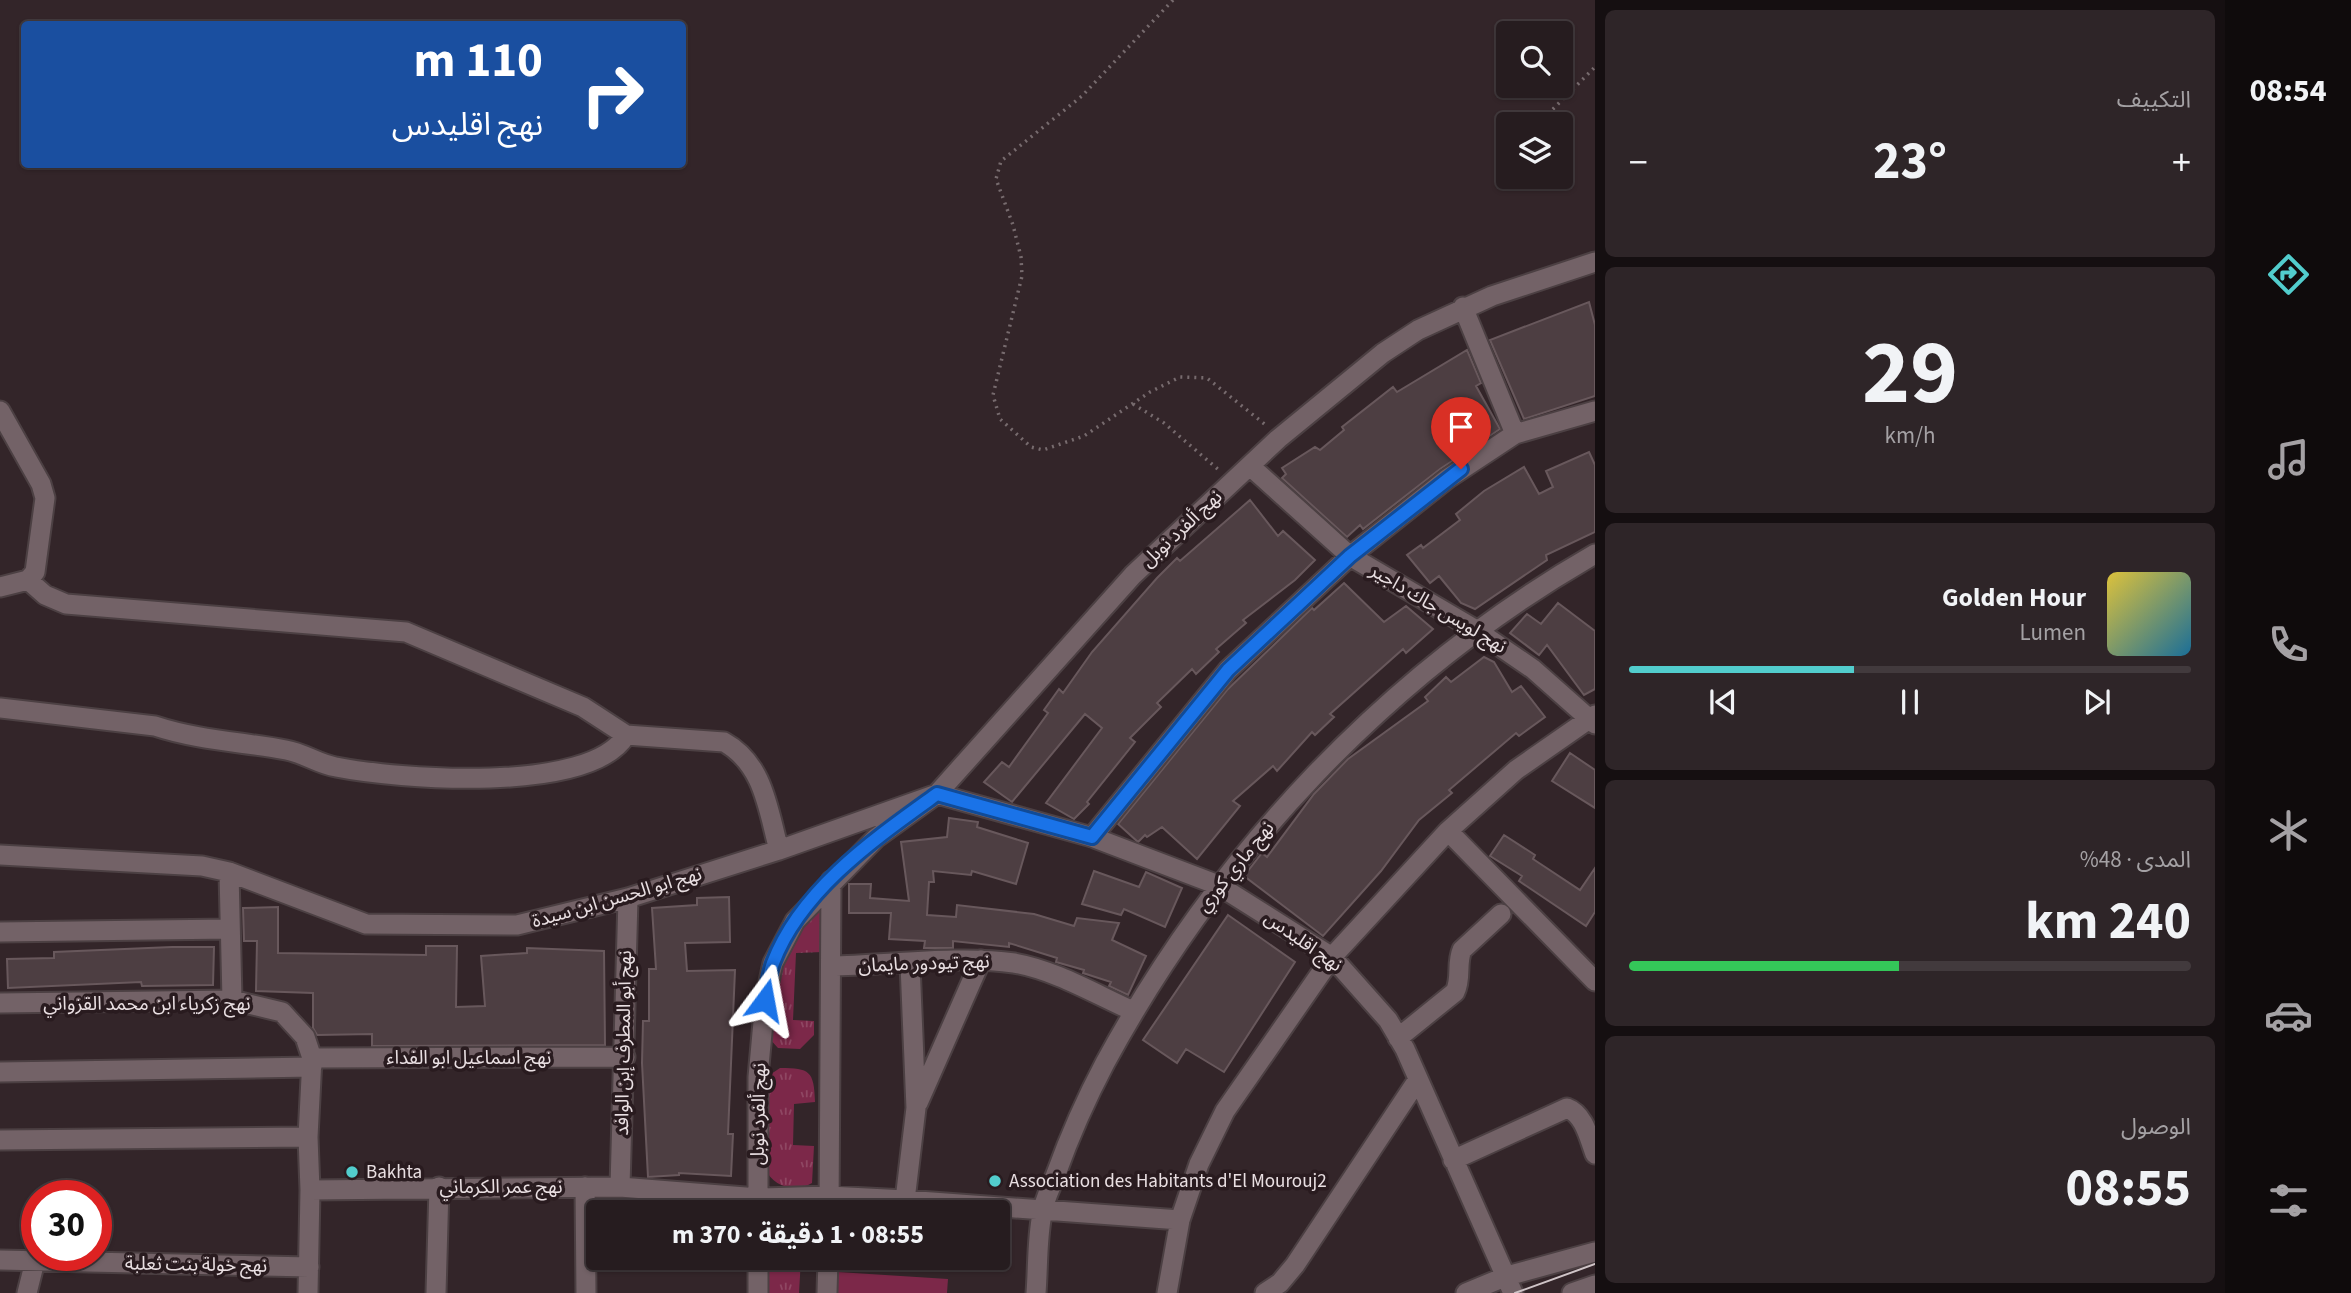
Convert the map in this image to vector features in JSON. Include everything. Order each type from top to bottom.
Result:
[{"type":"street","name":"نهج ألفرد نوبل","points":[[758,1200],[758,1077],[765,1000],[773,963],[795,921],[831,881],[876,838],[937,794],[1133,575],[1278,439],[1383,353],[1463,307],[1595,262]]},
{"type":"street","points":[[1463,307],[1515,435]]},
{"type":"street","points":[[0,411],[46,498],[39,560],[28,580],[0,587]]},
{"type":"street","points":[[1092,837],[1228,670],[1350,556],[1447,479],[1515,435],[1594,416]]},
{"type":"street","name":"نهج لويس جاك داجير","points":[[1250,466],[1350,556],[1476,629],[1533,669],[1593,719]]},
{"type":"street","name":"نهج ماري كوري","points":[[1036,1293],[1042,1212],[1079,1111],[1133,1011],[1218,885],[1334,752],[1476,629],[1595,554]]},
{"type":"street","points":[[28,580],[45,595],[66,604],[406,632],[583,707],[626,735],[724,742],[737,750],[755,770],[779,850]]},
{"type":"street","points":[[0,708],[156,726],[176,733],[290,750],[332,767],[376,774],[479,779],[530,775],[578,765],[619,746],[626,735]]},
{"type":"street","points":[[1167,1293],[1180,1220],[1199,1164],[1225,1111],[1332,957],[1448,831],[1516,770],[1593,719]]},
{"type":"street","name":"نهج اقليدس","points":[[937,794],[1092,837],[1218,885],[1332,957],[1361,986],[1398,1038],[1510,1284]]},
{"type":"street","name":"نهج ابو الحسن ابن سيدة","points":[[0,855],[202,866],[229,872],[366,925],[517,925],[628,898],[779,850],[937,794]]},
{"type":"street","points":[[1448,831],[1595,981]]},
{"type":"street","points":[[229,872],[232,1000]]},
{"type":"street","points":[[829,1200],[831,881]]},
{"type":"street","name":"نهج أبو المطرف إبن الوافد","points":[[620,1187],[628,898]]},
{"type":"street","points":[[1398,1038],[1455,992],[1459,982],[1462,950],[1501,914]]},
{"type":"street","points":[[0,932],[229,929]]},
{"type":"street","points":[[916,1108],[981,960]]},
{"type":"street","name":"نهج تيودور مايمان","points":[[831,966],[981,960],[1016,963],[1043,971],[1133,1011]]},
{"type":"street","points":[[905,1200],[916,1108],[910,964]]},
{"type":"street","name":"نهج زكرياء ابن محمد القزواني","points":[[0,1003],[232,1000],[264,1005],[282,1012],[305,1038],[312,1063]]},
{"type":"street","name":"نهج اسماعيل ابو الفداء","points":[[0,1072],[625,1057]]},
{"type":"street","points":[[308,1293],[308,1137],[312,1063]]},
{"type":"street","points":[[1265,1293],[1295,1265],[1417,1081]]},
{"type":"street","points":[[1453,1160],[1567,1108],[1575,1111],[1581,1119],[1595,1154]]},
{"type":"street","points":[[0,1140],[308,1137]]},
{"type":"street","points":[[436,1293],[439,1187]]},
{"type":"street","points":[[585,1187],[586,1293]]},
{"type":"street","name":"نهج عمر الكرماني","points":[[310,1190],[620,1187],[720,1200]]},
{"type":"street","points":[[1010,1209],[1180,1220]]},
{"type":"street","points":[[1466,1293],[1510,1284],[1595,1252]]},
{"type":"street","name":"نهج خولة بنت ثعلبة","points":[[0,1260],[21,1261]]},
{"type":"street","name":"نهج خولة بنت ثعلبة","points":[[112,1263],[309,1267]]},
{"type":"street","points":[[758,1270],[758,1293]]},
{"type":"street","points":[[827,1293],[828,1270]]},
{"type":"street","points":[[26,1293],[32,1271]]},
{"type":"street","points":[[1572,1293],[1595,1285]]},
{"type":"path","points":[[1173,0],[1082,96],[1001,162],[996,179],[1013,225],[1021,257],[1021,276],[993,395],[1000,419],[1031,447],[1043,450],[1084,436],[1180,377],[1207,378],[1258,417],[1278,439]]},
{"type":"path","points":[[1550,112],[1595,67]]},
{"type":"path","points":[[1133,404],[1164,423],[1233,481]]},
{"type":"green space","points":[[823,901],[823,952],[796,953],[793,1020],[814,1021],[814,1035],[800,1049],[778,1048],[768,1037],[773,986],[788,949]]},
{"type":"green space","points":[[780,1068],[804,1071],[808,1073],[813,1084],[815,1102],[794,1104],[793,1145],[814,1146],[812,1183],[798,1188],[779,1184],[765,1169],[766,1085],[771,1074]]},
{"type":"green space","points":[[765,1270],[800,1270],[799,1293],[765,1293]]},
{"type":"green space","points":[[838,1272],[948,1279],[947,1293],[837,1293]]},
{"type":"building","points":[[1589,302],[1595,325],[1595,396],[1524,419],[1490,340]]},
{"type":"building","points":[[1467,350],[1481,383],[1476,386],[1500,429],[1440,469],[1363,529],[1360,525],[1347,537],[1282,478],[1286,474],[1282,468],[1315,447],[1320,450],[1344,430],[1342,427],[1393,387],[1397,392]]},
{"type":"building","points":[[1589,452],[1595,465],[1595,532],[1546,555],[1547,560],[1475,609],[1461,603],[1439,576],[1430,583],[1407,555],[1421,545],[1423,548],[1460,520],[1456,514],[1484,491],[1524,467],[1539,494],[1553,487],[1546,471]]},
{"type":"building","points":[[1250,500],[1278,536],[1283,531],[1315,560],[1295,580],[1243,620],[1246,623],[1216,649],[1219,652],[1196,674],[1192,669],[1157,703],[1161,707],[1130,738],[1135,742],[1087,802],[1089,804],[1074,819],[1046,803],[1102,728],[1085,714],[1012,802],[984,782],[1002,762],[1009,767],[1048,713],[1044,710],[1059,689],[1063,693],[1092,652],[1157,578],[1177,558],[1180,561]]},
{"type":"building","points":[[1344,583],[1384,622],[1406,606],[1433,629],[1406,653],[1403,649],[1330,714],[1334,717],[1315,735],[1312,732],[1277,771],[1273,766],[1233,801],[1240,806],[1197,859],[1162,827],[1147,837],[1145,835],[1138,842],[1118,824],[1227,690],[1312,608],[1314,610]]},
{"type":"building","points":[[1558,603],[1595,631],[1595,689],[1584,695],[1547,645],[1539,655],[1510,633],[1527,614],[1541,624]]},
{"type":"building","points":[[1484,657],[1494,662],[1512,692],[1521,686],[1545,717],[1519,736],[1516,733],[1449,790],[1452,793],[1419,820],[1381,871],[1323,936],[1244,876],[1262,853],[1267,857],[1314,794],[1348,759],[1428,701],[1425,697],[1446,677],[1451,682]]},
{"type":"building","points":[[1570,753],[1595,770],[1595,808],[1552,781]]},
{"type":"building","points":[[949,818],[978,822],[977,827],[1028,843],[1016,884],[972,871],[971,875],[933,871],[934,882],[929,882],[927,915],[956,917],[957,905],[1034,914],[1074,926],[1077,918],[1119,923],[1112,940],[1146,956],[1128,995],[1109,986],[1111,982],[1056,962],[1057,958],[1009,943],[1009,947],[953,941],[953,948],[924,948],[925,941],[889,939],[891,913],[849,913],[849,884],[871,884],[870,898],[909,901],[901,842],[947,837]]},
{"type":"building","points":[[1504,835],[1535,855],[1533,859],[1580,890],[1595,868],[1595,912],[1586,926],[1519,881],[1522,876],[1490,856]]},
{"type":"building","points":[[1094,871],[1139,887],[1146,872],[1182,888],[1165,927],[1124,909],[1121,915],[1082,904]]},
{"type":"building","points":[[729,897],[730,942],[685,943],[687,971],[735,970],[728,1134],[733,1134],[731,1176],[679,1173],[648,1177],[642,1063],[643,1021],[649,1021],[649,969],[656,969],[652,908],[697,905],[697,898]]},
{"type":"building","points":[[278,907],[278,953],[426,955],[426,946],[457,946],[456,1007],[485,1006],[481,956],[527,953],[527,948],[604,951],[605,1045],[372,1046],[372,1034],[317,1035],[313,1028],[313,993],[256,991],[257,941],[244,941],[243,908]]},
{"type":"building","points":[[1228,915],[1295,962],[1224,1072],[1186,1049],[1177,1063],[1143,1040]]},
{"type":"building","points":[[214,947],[213,985],[142,986],[141,982],[8,988],[7,959],[54,958],[54,952]]},
{"type":"tram line","points":[[1515,1293],[1595,1264]]},
{"type":"place","name":"Bakhta","points":[[352,1172]]},
{"type":"place","name":"Association des Habitants d'El Mourouj2","points":[[995,1181]]},
{"type":"route","points":[[765,1000],[773,963],[795,921],[831,881],[876,838],[937,794],[1092,837],[1228,670],[1252,646],[1350,556],[1461,469]]}]
